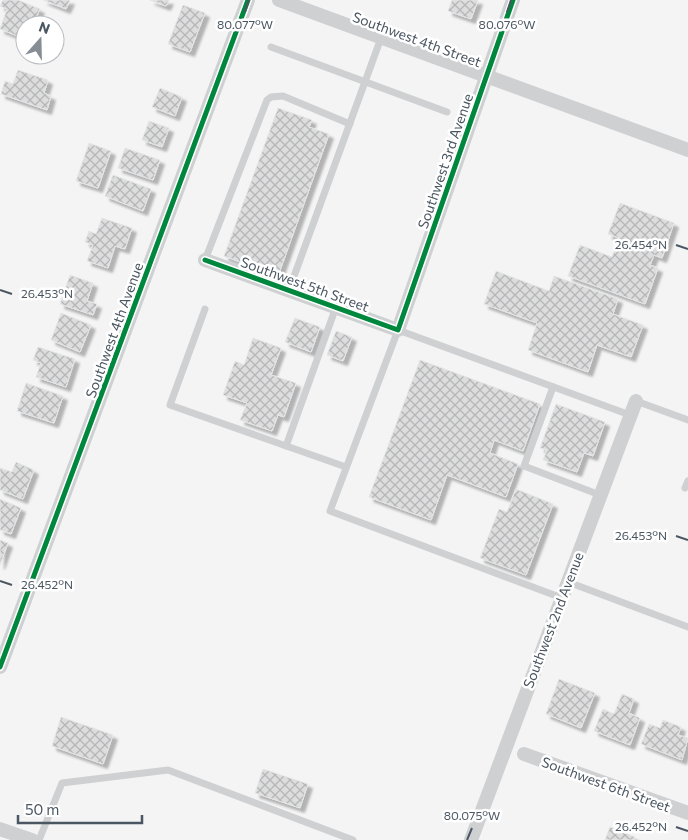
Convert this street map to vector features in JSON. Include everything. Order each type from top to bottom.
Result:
[{"type":"street","name":"Southwest 4th Avenue","points":[[0,668],[248,0]]},
{"type":"street","name":"Southwest 4th Street","points":[[279,0],[688,150]]},
{"type":"street","name":"Southwest 3rd Avenue","points":[[398,330],[513,0]]},
{"type":"street","name":"Southwest 5th Street","points":[[205,260],[398,330]]},
{"type":"street","name":"Southwest 2nd Avenue","points":[[471,840],[636,401]]},
{"type":"street","name":"Southwest 6th Street","points":[[524,754],[688,814]]},
{"type":"street","points":[[0,828],[32,840]]},
{"type":"lane","points":[[289,290],[381,38]]},
{"type":"lane","points":[[271,47],[446,112]]},
{"type":"lane","points":[[205,260],[266,100],[271,97],[283,96],[350,124]]},
{"type":"lane","points":[[286,446],[336,307]]},
{"type":"lane","points":[[205,309],[170,405],[346,467]]},
{"type":"lane","points":[[562,598],[330,510],[398,330],[630,415]]},
{"type":"lane","points":[[554,387],[524,466],[600,495]]},
{"type":"lane","points":[[636,401],[688,420]]},
{"type":"lane","points":[[568,582],[688,627]]},
{"type":"lane","points":[[39,840],[62,783],[168,770],[353,840]]},
{"type":"building","points":[[3,0],[18,0],[40,9],[37,15],[15,15],[15,35],[0,29],[7,9],[0,6]]},
{"type":"building","points":[[43,0],[70,0],[66,9]]},
{"type":"building","points":[[150,0],[169,0],[166,6]]},
{"type":"building","points":[[452,0],[478,0],[471,19],[448,11]]},
{"type":"building","points":[[183,5],[205,13],[190,52],[168,44]]},
{"type":"building","points":[[18,70],[48,80],[44,93],[51,96],[47,110],[1,94],[5,81],[13,84]]},
{"type":"building","points":[[160,88],[182,97],[175,116],[152,107]]},
{"type":"building","points":[[278,108],[312,120],[309,127],[329,134],[278,276],[224,256]]},
{"type":"building","points":[[149,121],[169,128],[162,147],[142,140]]},
{"type":"building","points":[[89,143],[111,151],[98,188],[76,181]]},
{"type":"building","points":[[125,148],[160,160],[153,180],[118,168]]},
{"type":"building","points":[[113,175],[151,189],[143,211],[105,196]]},
{"type":"building","points":[[620,203],[674,223],[662,258],[654,255],[650,265],[658,268],[645,304],[568,276],[580,245],[612,257],[619,238],[608,234]]},
{"type":"building","points":[[102,218],[132,228],[125,249],[115,246],[108,268],[87,261],[93,245],[85,242],[89,231],[96,234]]},
{"type":"building","points":[[496,271],[549,291],[554,276],[618,299],[613,314],[643,325],[631,357],[597,345],[588,372],[528,350],[537,323],[484,304]]},
{"type":"building","points":[[70,275],[93,283],[87,301],[97,304],[93,315],[60,304]]},
{"type":"building","points":[[61,313],[91,325],[80,352],[51,340]]},
{"type":"building","points":[[295,318],[320,327],[311,352],[285,342]]},
{"type":"building","points":[[336,331],[352,337],[343,361],[327,355]]},
{"type":"building","points":[[253,338],[281,348],[271,375],[296,383],[284,417],[278,415],[272,431],[240,420],[247,403],[223,395],[235,361],[244,365]]},
{"type":"building","points":[[38,347],[75,359],[66,387],[36,377],[41,363],[33,360]]},
{"type":"building","points":[[420,360],[540,404],[523,451],[494,440],[490,453],[518,464],[506,497],[447,475],[431,520],[369,497]]},
{"type":"building","points":[[26,383],[63,396],[54,423],[17,411]]},
{"type":"building","points":[[556,404],[605,422],[593,456],[584,453],[577,472],[543,460],[547,450],[540,448]]},
{"type":"building","points":[[16,462],[34,470],[23,499],[0,490],[0,468],[12,472]]},
{"type":"building","points":[[516,489],[553,504],[526,575],[480,558],[499,509],[507,512]]},
{"type":"building","points":[[0,499],[21,508],[11,534],[0,530]]},
{"type":"building","points":[[0,540],[8,543],[0,565]]},
{"type":"building","points":[[559,679],[595,693],[581,728],[546,714]]},
{"type":"building","points":[[622,694],[634,699],[629,713],[640,718],[630,745],[594,731],[603,709],[614,714]]},
{"type":"building","points":[[61,717],[113,735],[103,764],[52,746]]},
{"type":"building","points":[[663,720],[681,727],[678,735],[688,738],[682,760],[641,744],[649,724],[660,728]]},
{"type":"building","points":[[263,769],[308,784],[300,808],[255,793]]},
{"type":"building","points":[[610,827],[635,837],[634,840],[605,840]]},
{"type":"cycle path","points":[[0,667],[248,0]]},
{"type":"cycle path","points":[[205,260],[398,330],[513,0]]}]
